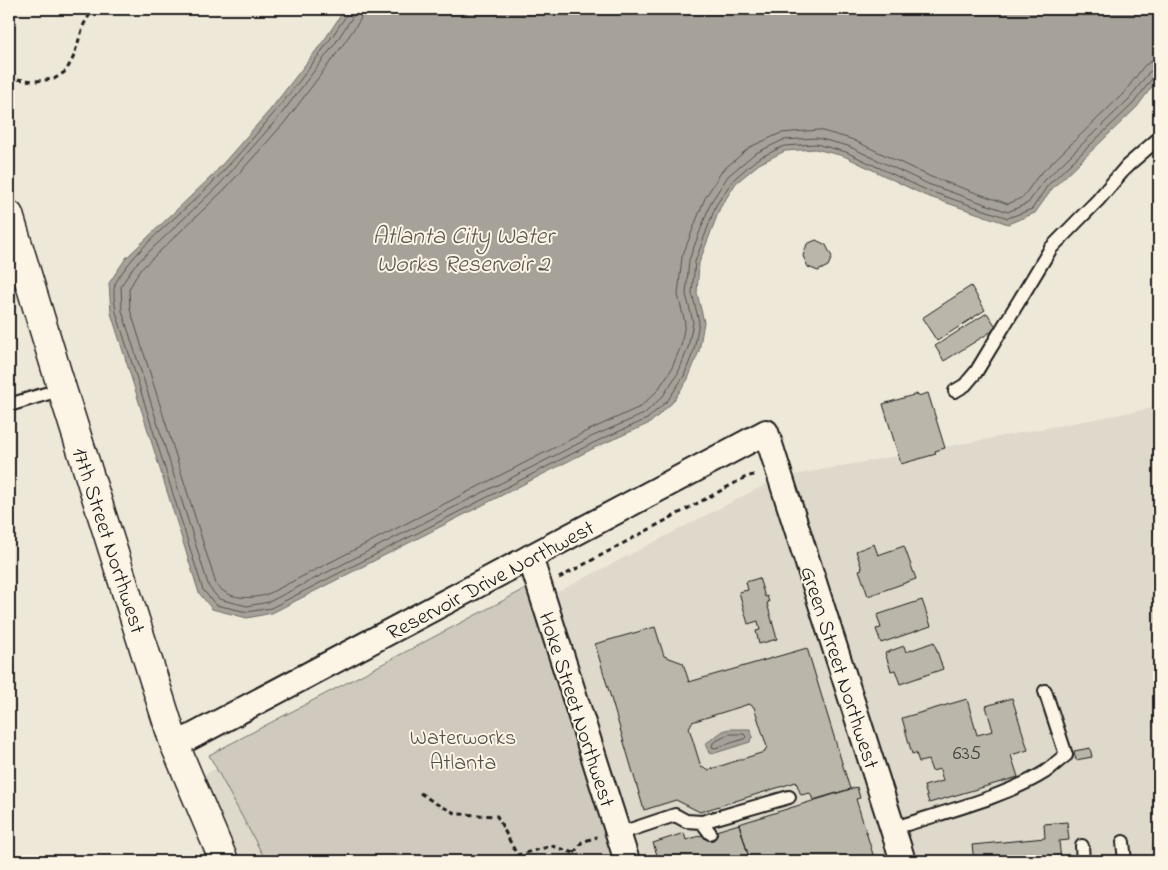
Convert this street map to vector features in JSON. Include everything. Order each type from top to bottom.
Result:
[{"type":"street","name":"17th Street Northwest","points":[[9,215],[174,743],[224,861]]},
{"type":"street","name":"Reservoir Drive Northwest","points":[[174,743],[189,738],[766,432],[779,472]]},
{"type":"street","name":"Green Street Northwest","points":[[779,472],[903,861]]},
{"type":"street","name":"Hoke Street Northwest","points":[[530,558],[627,861]]},
{"type":"lane","points":[[956,392],[976,372],[1052,248],[1098,200],[1127,166],[1159,138]]},
{"type":"lane","points":[[9,405],[62,389]]},
{"type":"lane","points":[[892,828],[986,798],[1021,784],[1045,772],[1066,755],[1045,691]]},
{"type":"lane","points":[[618,832],[675,815],[706,828],[788,796]]},
{"type":"lane","points":[[1123,842],[1125,861]]},
{"type":"lane","points":[[1082,846],[1083,861]]},
{"type":"path","points":[[9,80],[36,81],[54,79],[66,71],[73,58],[84,24],[93,9]]},
{"type":"path","points":[[556,580],[746,477],[779,472]]},
{"type":"path","points":[[420,793],[434,803],[457,814],[496,816],[517,855],[552,846],[574,853]]},
{"type":"path","points":[[572,861],[574,853],[582,842],[618,832]]},
{"type":"shaded area","points":[[1159,407],[1159,861],[228,861],[200,777],[778,478]]},
{"type":"green space","name":"Waterworks Atlanta","points":[[529,587],[616,861],[266,861],[209,755]]},
{"type":"water","name":"Atlanta City Water Works Reservoir 2","points":[[345,9],[1159,9],[1159,77],[1137,107],[1052,189],[1035,213],[1008,224],[924,195],[844,156],[815,149],[785,151],[759,164],[736,183],[720,208],[699,263],[697,293],[704,322],[699,351],[688,379],[672,403],[650,423],[596,447],[272,613],[247,618],[212,609],[199,593],[111,313],[109,283],[126,258],[212,176],[270,110],[325,39]]},
{"type":"water","points":[[729,729],[750,729],[753,737],[750,742],[712,754],[709,753],[705,744]]},
{"type":"building","points":[[816,240],[826,245],[832,257],[828,266],[818,271],[808,267],[803,256],[807,244]]},
{"type":"building","points":[[971,286],[985,310],[937,341],[922,318]]},
{"type":"building","points":[[987,313],[997,328],[944,361],[935,346]]},
{"type":"building","points":[[928,393],[945,448],[935,451],[936,454],[901,464],[883,404],[917,394],[918,396]]},
{"type":"building","points":[[1154,528],[1159,528],[1159,578]]},
{"type":"building","points":[[874,544],[878,555],[904,546],[916,579],[868,596],[859,570],[862,569],[856,551]]},
{"type":"building","points":[[759,578],[765,597],[767,596],[769,602],[767,603],[777,639],[759,644],[756,631],[760,630],[758,621],[748,624],[739,592],[748,590],[746,582]]},
{"type":"building","points":[[922,600],[931,626],[881,643],[876,629],[881,628],[877,615]]},
{"type":"building","points":[[655,627],[664,656],[683,663],[689,682],[807,648],[850,789],[813,800],[810,793],[801,795],[796,782],[700,812],[676,800],[644,810],[595,644]],"holes":[[[749,704],[754,707],[767,747],[764,752],[708,770],[701,767],[689,728],[692,722]]]},
{"type":"building","points":[[934,642],[943,669],[900,684],[895,670],[891,671],[885,653],[904,646],[906,652]]},
{"type":"building","points":[[1012,698],[1028,750],[1011,755],[1018,777],[929,803],[924,786],[943,781],[940,769],[932,771],[928,760],[919,762],[916,753],[912,754],[902,718],[967,699],[977,735],[993,731],[986,706]]},
{"type":"building","points":[[1090,748],[1092,757],[1076,760],[1074,751]]},
{"type":"building","points":[[857,787],[860,798],[856,799],[875,861],[750,861],[739,824]]},
{"type":"building","points":[[1067,822],[1069,840],[1059,841],[1061,861],[974,861],[972,845],[1045,838],[1044,824]]},
{"type":"building","points":[[739,824],[750,861],[659,861],[653,843],[684,833],[686,840]]}]
